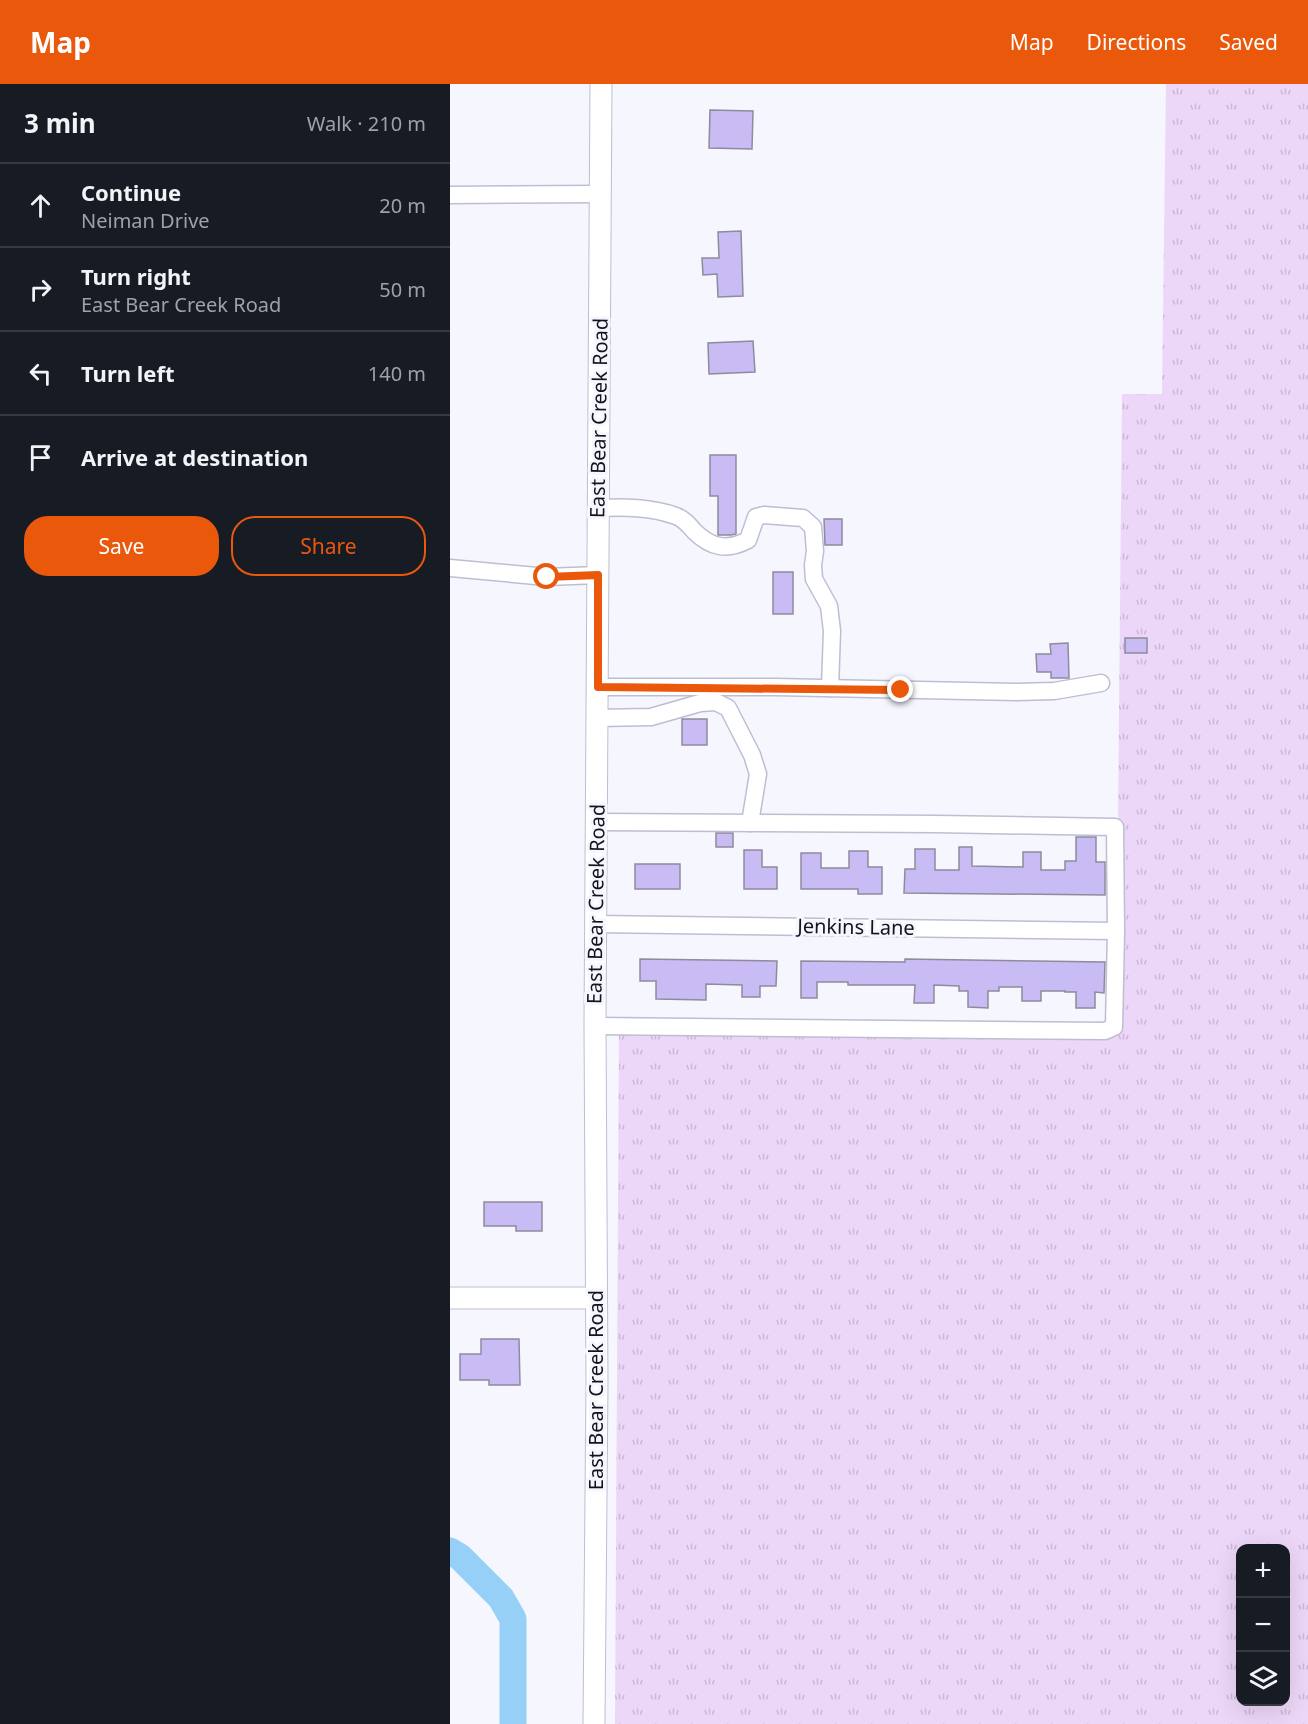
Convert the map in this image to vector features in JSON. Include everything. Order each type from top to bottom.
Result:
[{"type":"main road","name":"East Bear Creek Road","points":[[594,1724],[595,1026],[601,84]]},
{"type":"main road","points":[[450,1298],[596,1298]]},
{"type":"street","points":[[450,195],[600,194]]},
{"type":"street","points":[[598,508],[647,508],[675,516],[682,519],[707,543],[723,546],[740,544],[748,540],[756,517],[764,515],[803,518],[813,527],[814,579],[829,606],[832,631],[830,688]]},
{"type":"street","points":[[450,568],[547,577],[598,575]]},
{"type":"street","points":[[598,687],[1016,692],[1054,691],[1101,683]]},
{"type":"street","points":[[598,718],[651,717],[700,703],[716,702],[728,708],[752,755],[758,774],[750,823]]},
{"type":"street","points":[[595,1026],[1105,1031],[1114,1027],[1116,931],[1114,827],[597,822]]},
{"type":"street","name":"Jenkins Lane","points":[[596,924],[1116,931]]},
{"type":"green space","points":[[1166,84],[1308,84],[1308,1724],[615,1724],[619,1026],[1116,1033],[1122,394],[1162,394]]},
{"type":"building","points":[[710,110],[753,111],[752,149],[709,148]]},
{"type":"building","points":[[741,231],[743,296],[718,297],[717,274],[703,275],[702,258],[719,258],[718,232]]},
{"type":"building","points":[[753,341],[755,372],[709,374],[708,343]]},
{"type":"building","points":[[710,455],[736,455],[736,534],[718,535],[718,496],[710,496]]},
{"type":"building","points":[[824,519],[842,519],[842,545],[825,545]]},
{"type":"building","points":[[773,572],[793,572],[793,614],[773,614]]},
{"type":"building","points":[[1125,638],[1147,638],[1147,653],[1125,653]]},
{"type":"building","points":[[1068,643],[1069,678],[1051,678],[1051,672],[1037,672],[1036,654],[1051,654],[1050,644]]},
{"type":"building","points":[[682,719],[707,719],[707,745],[682,745]]},
{"type":"building","points":[[716,833],[733,833],[733,847],[716,847]]},
{"type":"building","points":[[1076,837],[1096,837],[1096,862],[1105,862],[1105,895],[904,893],[905,869],[915,869],[915,849],[935,849],[935,870],[959,870],[959,847],[972,847],[972,866],[1023,867],[1023,852],[1041,852],[1041,870],[1065,870],[1065,861],[1076,861]]},
{"type":"building","points":[[744,850],[762,850],[762,867],[777,867],[777,889],[744,889]]},
{"type":"building","points":[[849,851],[868,851],[868,867],[882,867],[882,894],[858,894],[858,889],[801,889],[801,853],[821,853],[821,868],[849,868]]},
{"type":"building","points":[[635,864],[680,864],[680,889],[635,889]]},
{"type":"building","points":[[640,959],[777,961],[776,986],[760,986],[760,997],[742,997],[742,985],[706,984],[706,1000],[656,999],[656,981],[640,981]]},
{"type":"building","points":[[905,959],[1105,962],[1104,993],[1095,992],[1095,1008],[1076,1008],[1076,992],[1041,991],[1041,1001],[1022,1001],[1022,987],[999,987],[999,991],[988,991],[988,1008],[968,1007],[968,991],[959,991],[959,986],[934,985],[934,1003],[914,1003],[915,985],[848,985],[848,982],[817,982],[817,998],[801,998],[801,961],[905,962]]},
{"type":"building","points":[[484,1202],[542,1202],[542,1231],[516,1231],[516,1226],[484,1226]]},
{"type":"building","points":[[481,1339],[519,1339],[520,1385],[489,1385],[489,1380],[460,1380],[460,1354],[481,1354]]},
{"type":"waterway","points":[[450,1551],[460,1557],[501,1598],[513,1619],[513,1724]]},
{"type":"route","points":[[547,577],[598,575],[598,687],[901,690]]}]
